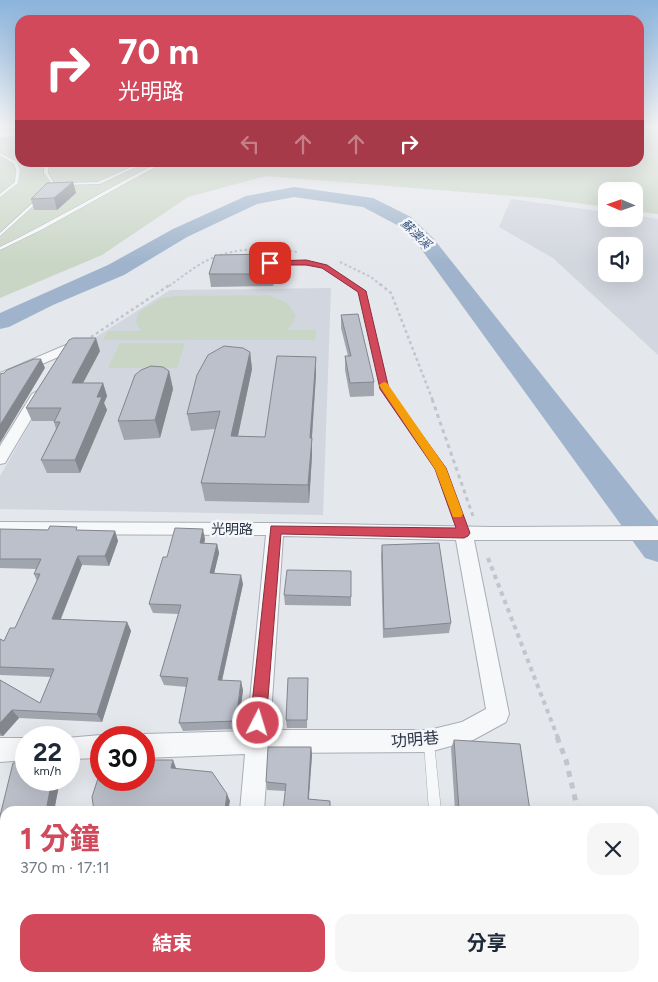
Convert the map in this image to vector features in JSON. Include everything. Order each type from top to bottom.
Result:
[{"type":"street","points":[[0,378],[59,360],[83,342]]},
{"type":"street","points":[[0,458],[44,385]]},
{"type":"street","name":"光明路","points":[[0,528],[658,533]]},
{"type":"street","points":[[252,806],[256,742],[275,529]]},
{"type":"street","name":"功明巷","points":[[155,746],[256,742],[429,741],[465,732],[498,714],[478,533]]},
{"type":"street","points":[[0,750],[15,749]]},
{"type":"lane","points":[[0,196],[17,182],[18,172]]},
{"type":"lane","points":[[46,172],[54,184]]},
{"type":"lane","points":[[48,190],[54,184],[99,183],[124,172]]},
{"type":"lane","points":[[0,249],[37,232],[112,187],[144,172]]},
{"type":"lane","points":[[0,235],[41,197]]},
{"type":"lane","points":[[261,263],[306,263],[324,267],[362,291],[385,389],[440,468],[478,533]]},
{"type":"lane","points":[[429,741],[435,806]]},
{"type":"path","points":[[83,342],[208,260],[225,254],[258,249],[303,253]]},
{"type":"path","points":[[340,262],[371,276],[390,293],[444,429],[472,507],[478,533],[566,760],[577,806]]},
{"type":"shaded area","points":[[511,199],[598,211],[598,228],[642,228],[643,216],[658,219],[658,355],[553,258],[499,227]]},
{"type":"shaded area","points":[[331,288],[323,515],[0,509],[0,476],[74,351],[170,290]]},
{"type":"green space","points":[[0,172],[658,172],[658,214],[643,212],[643,182],[598,182],[598,206],[539,198],[266,176],[188,197],[102,255],[0,298]]},
{"type":"green space","points":[[269,295],[287,303],[296,315],[293,323],[286,330],[316,330],[315,340],[103,340],[108,331],[141,331],[136,322],[139,312],[162,298],[176,296]]},
{"type":"green space","points":[[120,343],[185,343],[177,368],[108,368]]},
{"type":"building","points":[[73,182],[54,198],[31,199],[47,183]]},
{"type":"building","points":[[275,254],[273,274],[209,274],[215,255]]},
{"type":"building","points":[[358,314],[374,382],[350,383],[345,356],[351,356],[341,315]]},
{"type":"building","points":[[73,338],[96,338],[72,383],[103,383],[97,397],[102,397],[75,460],[41,460],[60,422],[54,422],[61,408],[26,408],[69,340]]},
{"type":"building","points":[[224,346],[243,348],[250,352],[231,436],[265,437],[277,356],[316,357],[308,485],[201,483],[220,411],[187,414],[197,375],[208,355]]},
{"type":"building","points":[[34,359],[41,359],[0,425],[0,374]]},
{"type":"building","points":[[151,366],[163,367],[169,371],[155,420],[118,421],[135,375]]},
{"type":"building","points":[[50,526],[77,527],[76,530],[115,531],[105,556],[78,556],[52,619],[127,622],[97,714],[12,710],[0,723],[0,680],[40,703],[54,669],[0,667],[0,639],[4,641],[10,628],[15,628],[40,574],[34,574],[41,559],[0,559],[0,529],[48,530]]},
{"type":"building","points":[[175,528],[203,529],[200,543],[217,544],[210,573],[241,575],[218,680],[241,681],[236,721],[179,723],[188,678],[160,676],[181,605],[149,604],[163,557],[167,557]]},
{"type":"building","points":[[439,543],[451,623],[384,629],[382,545]]},
{"type":"building","points":[[287,570],[351,571],[351,597],[284,595]]},
{"type":"building","points":[[288,678],[308,678],[307,720],[286,720]]},
{"type":"building","points":[[454,740],[520,744],[529,806],[459,806]]},
{"type":"building","points":[[268,747],[311,747],[308,799],[330,801],[330,806],[284,806],[286,784],[266,782]]},
{"type":"building","points":[[155,760],[173,760],[171,768],[212,772],[227,794],[225,806],[93,806],[92,797],[94,791],[155,791]]},
{"type":"building","points":[[13,763],[15,763],[15,791],[50,791],[47,806],[2,806]]},
{"type":"waterway","name":"蘇澳溪","points":[[0,322],[45,300],[116,270],[180,233],[252,200],[294,192],[367,202],[404,221],[426,242],[658,548]]},
{"type":"slow traffic","points":[[384,385],[440,468],[457,514]]},
{"type":"route","points":[[258,723],[275,529],[464,533],[440,468],[385,389],[362,291],[324,267],[306,263],[270,263]]}]
